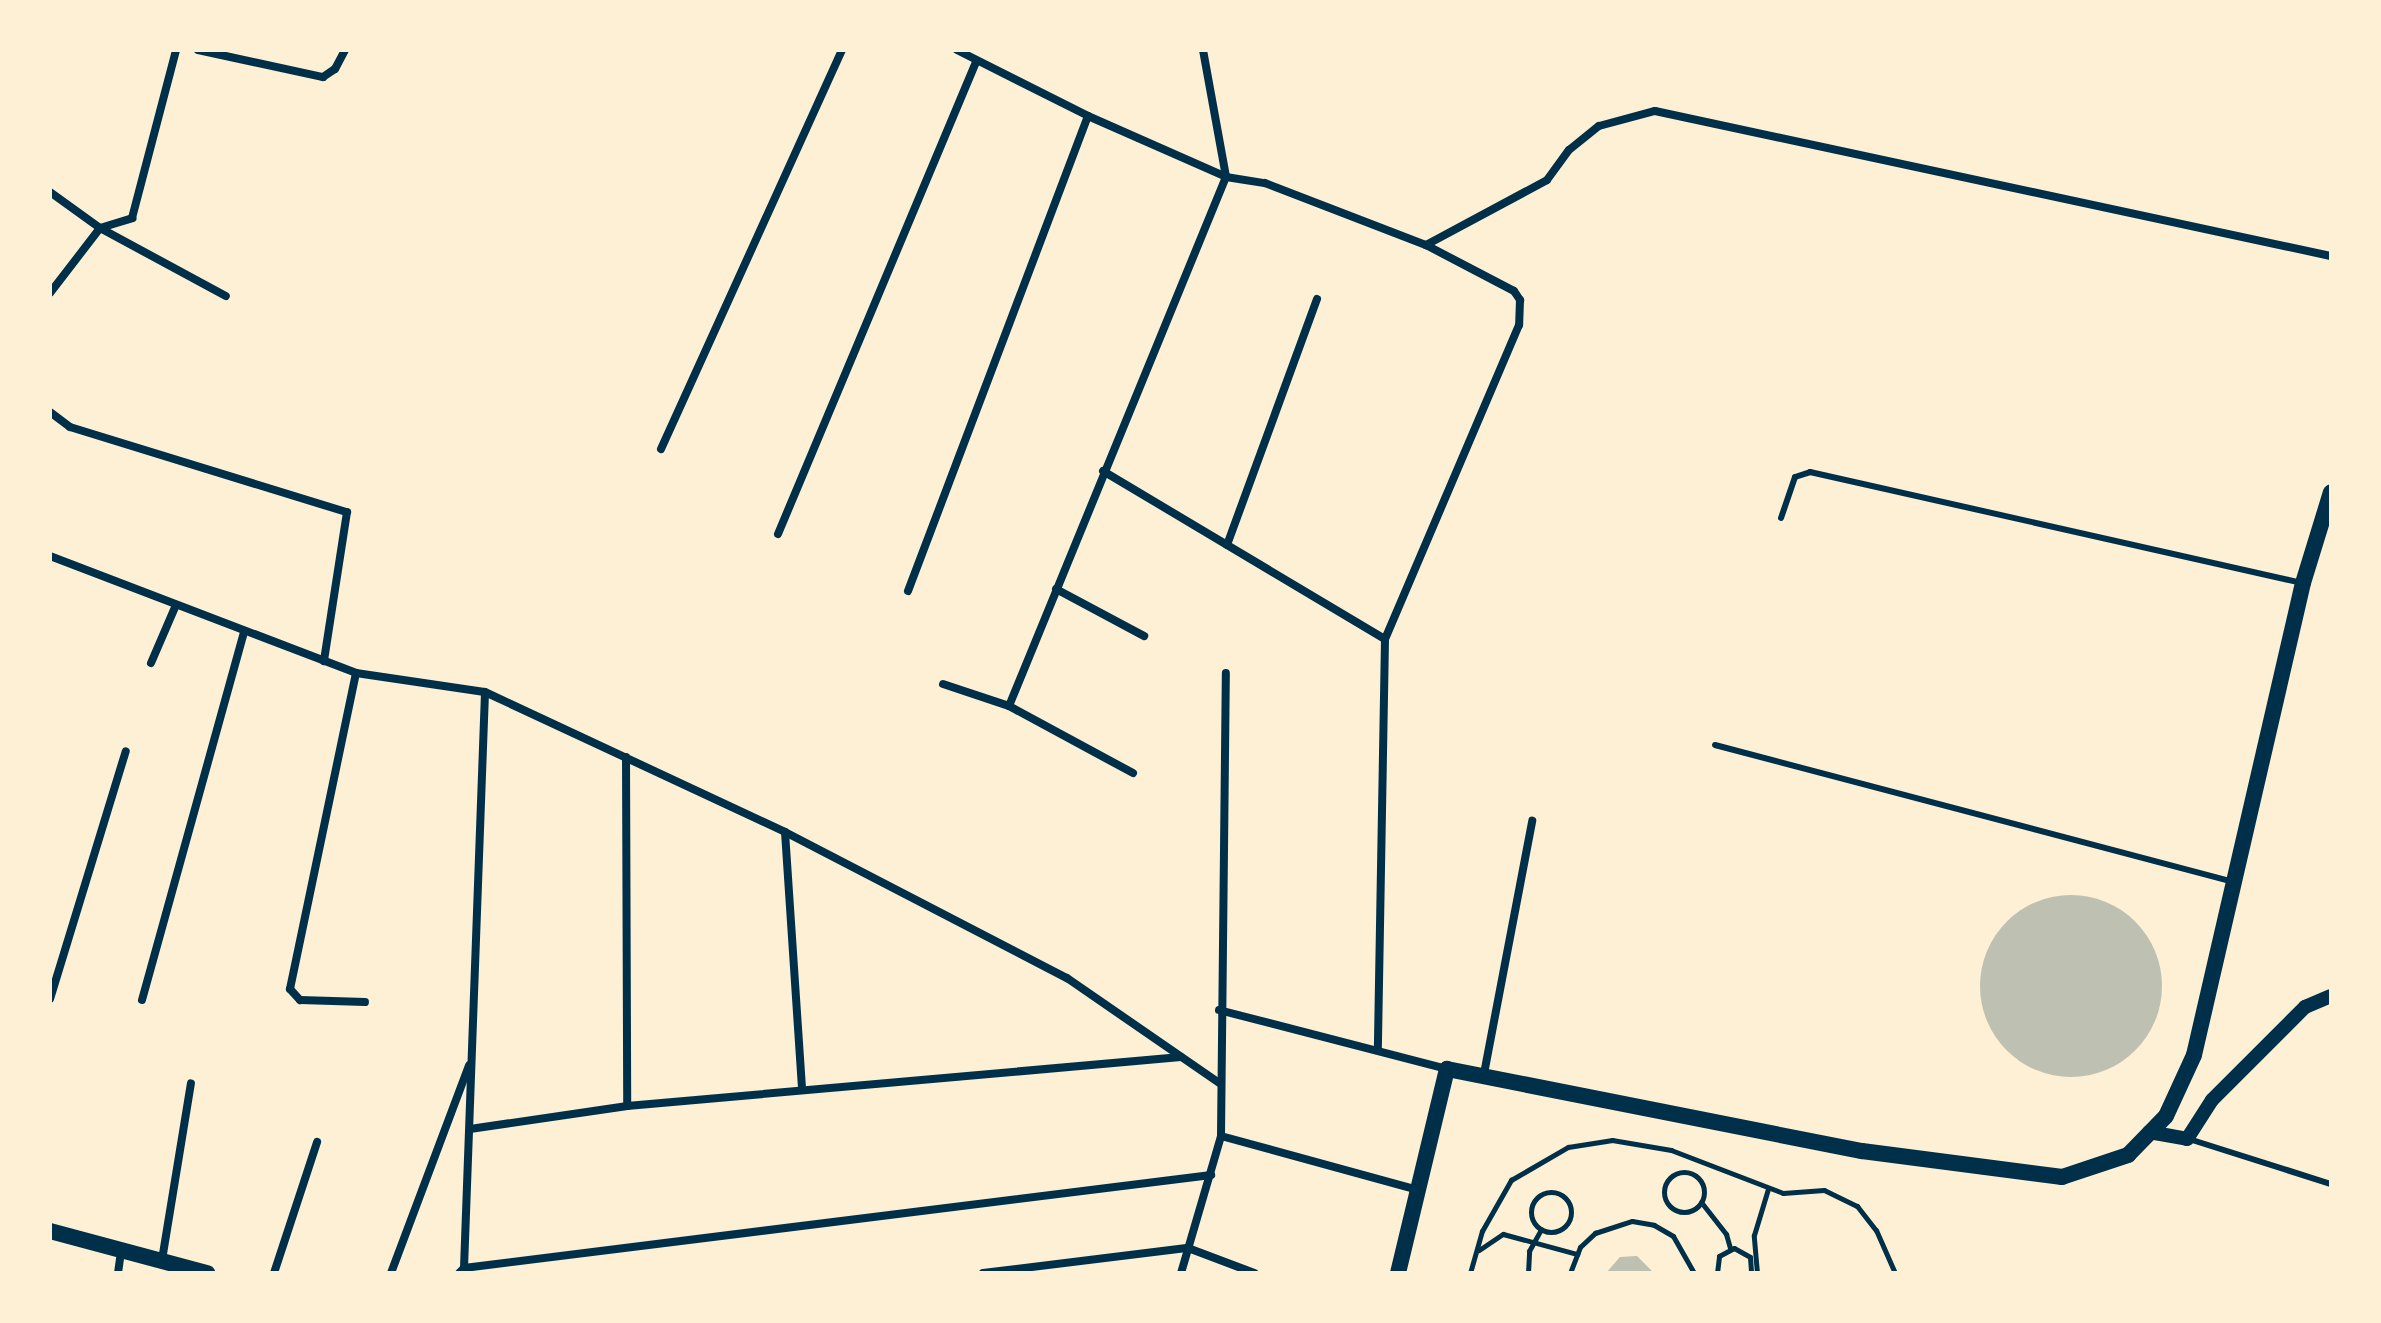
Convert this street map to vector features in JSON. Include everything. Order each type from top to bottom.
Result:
[{"type":"main road","points":[[1398,1273],[1415,1189],[1447,1069],[1483,1080],[1862,1151],[2062,1177],[2128,1155],[2166,1116],[2194,1055],[2237,882],[2303,583],[2331,492]]},
{"type":"main road","points":[[50,1231],[207,1273]]},
{"type":"street","points":[[50,293],[100,228],[132,218],[176,50]]},
{"type":"street","points":[[198,50],[323,77],[335,69],[345,50]]},
{"type":"street","points":[[661,449],[842,50]]},
{"type":"street","points":[[957,50],[1088,116],[1226,177],[1265,183],[1426,245],[1514,291],[1521,311],[1385,639],[1378,1050]]},
{"type":"street","points":[[1009,706],[1226,177],[1203,50]]},
{"type":"street","points":[[778,534],[976,62]]},
{"type":"street","points":[[1426,245],[1547,180],[1569,150],[1599,126],[1655,111],[2331,256]]},
{"type":"street","points":[[908,591],[1088,116]]},
{"type":"street","points":[[50,192],[100,228],[226,296]]},
{"type":"street","points":[[1227,545],[1317,299]]},
{"type":"street","points":[[50,412],[70,427],[347,512],[324,661]]},
{"type":"street","points":[[1103,471],[1385,639]]},
{"type":"street","points":[[50,556],[356,673],[485,692],[785,832],[1067,978],[1219,1083]]},
{"type":"street","points":[[1056,589],[1144,636]]},
{"type":"street","points":[[151,663],[176,605]]},
{"type":"street","points":[[142,1000],[244,631]]},
{"type":"street","points":[[356,673],[292,996],[365,1002]]},
{"type":"street","points":[[1181,1273],[1221,1136],[1219,1010],[1226,673]]},
{"type":"street","points":[[943,684],[1009,706],[1133,773]]},
{"type":"street","points":[[485,692],[462,1270],[1211,1175]]},
{"type":"street","points":[[50,999],[126,751]]},
{"type":"street","points":[[626,757],[627,1106]]},
{"type":"street","points":[[1483,1080],[1532,821]]},
{"type":"street","points":[[785,832],[802,1089]]},
{"type":"street","points":[[2149,1132],[2187,1139],[2212,1100],[2305,1007],[2331,996]]},
{"type":"street","points":[[1219,1010],[1447,1069]]},
{"type":"street","points":[[470,1129],[627,1106],[1182,1057]]},
{"type":"street","points":[[391,1273],[470,1061]]},
{"type":"street","points":[[162,1261],[191,1083]]},
{"type":"street","points":[[1221,1136],[1415,1189]]},
{"type":"street","points":[[274,1273],[317,1142]]},
{"type":"street","points":[[983,1273],[1188,1248],[1254,1273]]},
{"type":"street","points":[[118,1273],[121,1251]]},
{"type":"lane","points":[[1781,518],[1795,477],[1810,472],[2303,583]]},
{"type":"lane","points":[[1715,745],[2237,882]]},
{"type":"lane","points":[[2187,1139],[2331,1184]]},
{"type":"path","points":[[1470,1273],[1482,1231],[1511,1180],[1568,1147],[1612,1140],[1671,1150],[1783,1193],[1824,1190],[1857,1206],[1876,1230],[1895,1273]]},
{"type":"path","points":[[1692,1174],[1698,1162]]},
{"type":"path","points":[[1692,1174],[1670,1177],[1664,1196],[1670,1207],[1682,1212],[1701,1202]]},
{"type":"path","points":[[1692,1174],[1703,1186],[1701,1202],[1726,1234],[1730,1248]]},
{"type":"path","points":[[1754,1273],[1754,1235],[1768,1189]]},
{"type":"path","points":[[1557,1193],[1570,1206],[1570,1218],[1557,1231],[1541,1229],[1532,1216],[1534,1203],[1544,1194],[1557,1193]]},
{"type":"path","points":[[1570,1273],[1577,1254],[1595,1233],[1632,1221],[1654,1225],[1673,1236],[1694,1273]]},
{"type":"path","points":[[1528,1273],[1535,1238],[1541,1229]]},
{"type":"path","points":[[1472,1265],[1492,1237],[1535,1238],[1577,1254]]},
{"type":"path","points":[[1730,1248],[1746,1252],[1754,1273]]},
{"type":"path","points":[[1717,1273],[1719,1256],[1730,1248]]},
{"type":"building","points":[[2071,895],[2106,902],[2122,910],[2135,922],[2147,935],[2155,951],[2162,986],[2155,1021],[2147,1037],[2135,1050],[2122,1062],[2106,1070],[2071,1077],[2036,1070],[2020,1062],[2007,1050],[1995,1037],[1987,1021],[1980,986],[1987,951],[1995,935],[2007,922],[2020,910],[2036,902]]},
{"type":"building","points":[[1637,1256],[1654,1273],[1606,1273],[1620,1257]]}]
